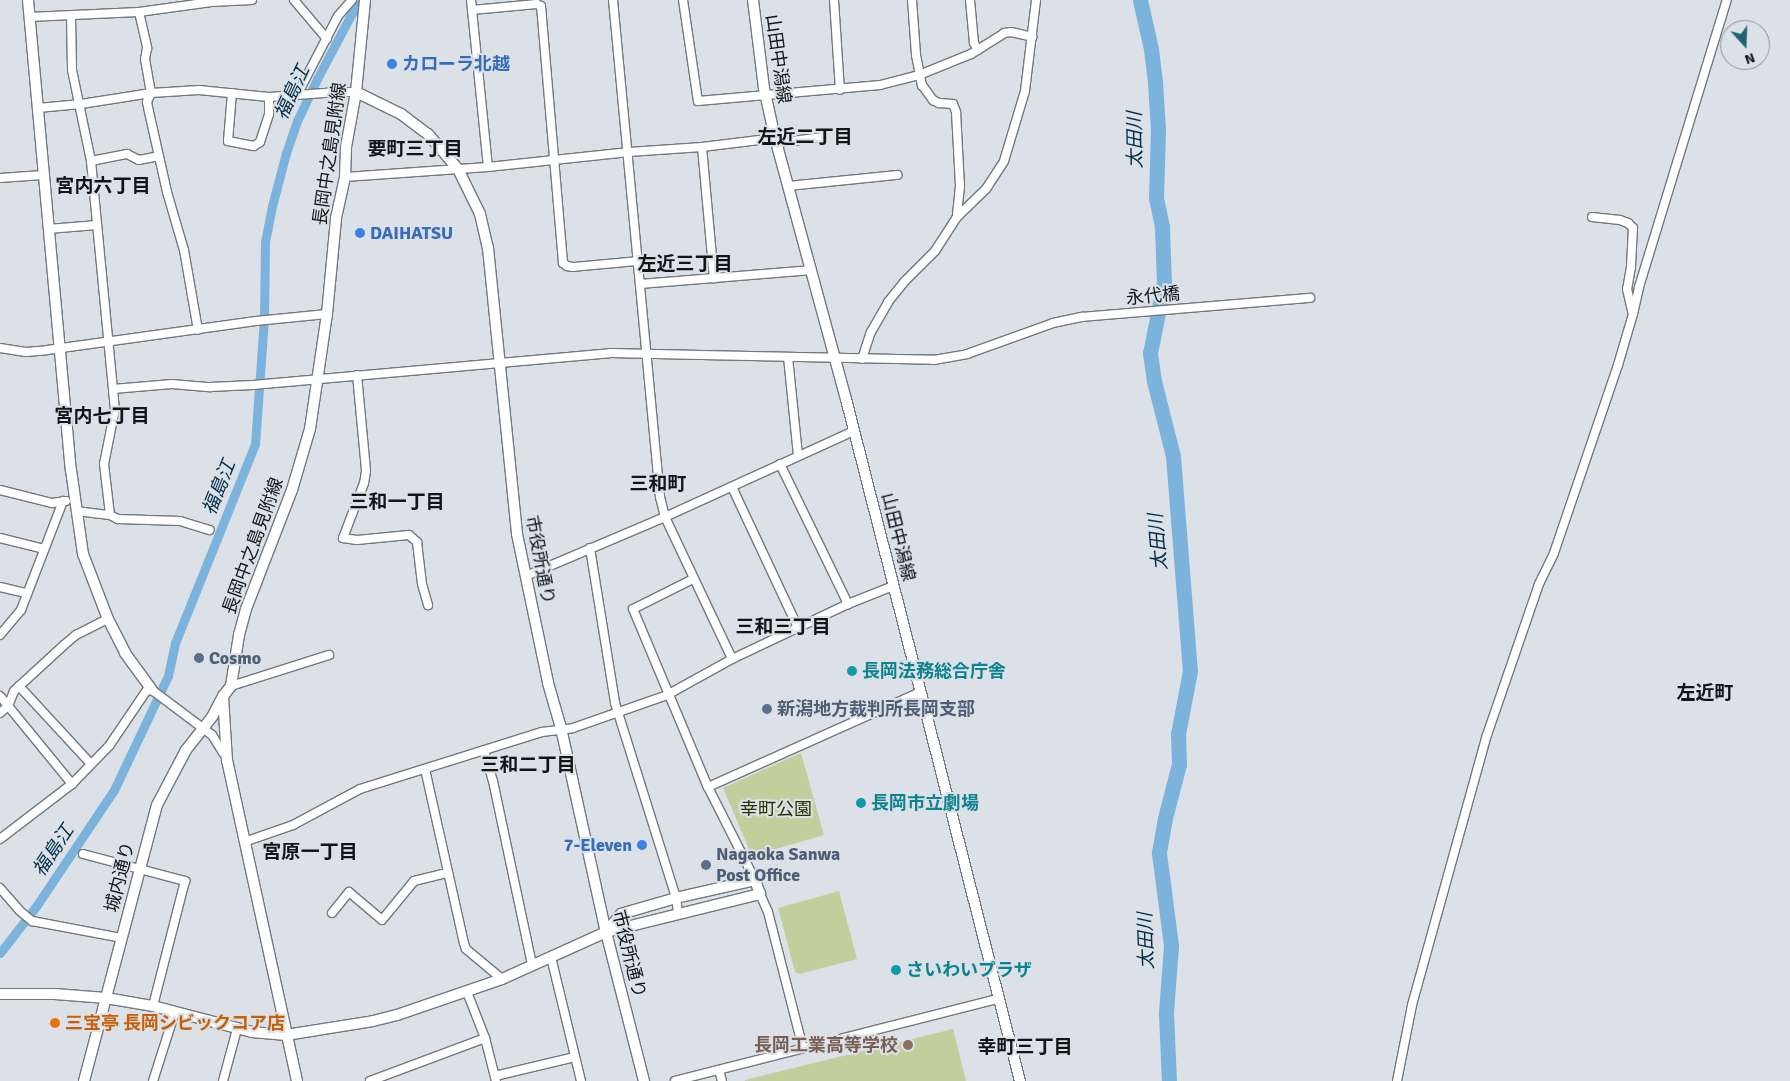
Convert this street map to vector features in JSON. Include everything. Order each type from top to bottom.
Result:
[{"type":"street","points":[[28,0],[48,229],[82,554],[108,619],[131,663],[151,688],[165,701],[218,740],[227,761]]},
{"type":"street","points":[[29,17],[139,12],[211,2],[252,0]]},
{"type":"street","points":[[294,0],[327,39]]},
{"type":"street","name":"長岡中之島見附線","points":[[223,696],[231,686],[239,635],[246,609],[302,459],[318,380],[327,314],[336,218],[345,177],[346,147],[356,92],[365,0]]},
{"type":"street","points":[[471,0],[488,167]]},
{"type":"street","points":[[613,0],[622,100],[629,152],[660,497],[665,518],[732,659]]},
{"type":"street","points":[[682,0],[698,101],[880,85],[919,75],[978,50],[1004,33],[1011,32],[1032,37]]},
{"type":"street","name":"山田中潟線","points":[[753,0],[765,96],[776,141],[854,431],[1020,1081]]},
{"type":"street","points":[[834,0],[840,90]]},
{"type":"street","points":[[912,0],[919,75],[922,84],[933,100],[939,103],[953,104],[956,112],[960,186],[957,217]]},
{"type":"street","points":[[970,0],[974,43],[978,50]]},
{"type":"street","points":[[862,359],[871,332],[888,302],[935,251],[957,217],[986,189],[1004,162],[1025,91],[1036,0]]},
{"type":"street","points":[[1397,1081],[1417,986],[1487,735],[1539,584],[1563,528],[1633,314],[1644,269],[1727,0]]},
{"type":"street","points":[[300,95],[338,16],[349,1]]},
{"type":"street","points":[[472,10],[536,4],[541,6],[563,263],[574,268],[638,261]]},
{"type":"street","points":[[139,12],[147,48],[146,59],[151,93],[147,102],[184,250],[198,330]]},
{"type":"street","points":[[71,16],[72,70],[81,104],[91,161],[107,342],[115,408],[104,464],[110,515]]},
{"type":"street","points":[[38,108],[81,104],[151,93],[199,90],[269,97],[356,92]]},
{"type":"street","name":"市役所通り","points":[[356,92],[413,122],[435,141],[458,169],[476,203],[484,229],[517,534],[548,683],[561,728],[606,932],[644,1081]]},
{"type":"street","points":[[232,93],[228,141],[254,146],[260,142],[269,114],[269,97]]},
{"type":"street","points":[[345,177],[488,167],[629,152],[824,137]]},
{"type":"street","points":[[702,147],[714,278]]},
{"type":"street","points":[[91,161],[127,154],[139,160],[159,156]]},
{"type":"street","points":[[0,178],[44,175]]},
{"type":"street","points":[[788,186],[897,175]]},
{"type":"street","points":[[1592,217],[1620,220],[1628,223],[1633,228],[1631,267],[1627,289],[1633,314]]},
{"type":"street","points":[[48,229],[97,225]]},
{"type":"street","points":[[640,284],[811,270]]},
{"type":"street","name":"永代橋","points":[[113,389],[172,384],[210,387],[253,385],[610,353],[934,360],[953,358],[1052,323],[1103,315],[1310,298]]},
{"type":"street","points":[[0,348],[26,352],[198,330],[274,318],[327,314]]},
{"type":"street","points":[[788,357],[798,456]]},
{"type":"street","points":[[357,375],[366,472],[364,483],[343,538],[357,540],[410,535],[417,542],[422,584],[428,605]]},
{"type":"street","points":[[526,576],[665,518],[854,431]]},
{"type":"street","points":[[780,464],[848,604]]},
{"type":"street","points":[[732,487],[798,628]]},
{"type":"street","points":[[0,490],[52,503],[75,500]]},
{"type":"street","points":[[1,631],[21,610],[63,501]]},
{"type":"street","points":[[76,511],[110,515],[118,519],[180,521],[210,530]]},
{"type":"street","points":[[0,538],[44,549]]},
{"type":"street","points":[[590,548],[618,712],[676,898],[678,913]]},
{"type":"street","points":[[693,579],[633,609],[650,645],[668,695],[708,787],[755,880],[768,912],[803,1048]]},
{"type":"street","points":[[244,842],[293,825],[360,789],[542,732],[561,728],[573,728],[668,695],[732,659],[848,604],[893,586]]},
{"type":"street","points":[[0,587],[27,593]]},
{"type":"street","points":[[0,713],[8,706],[14,691],[76,635],[108,619]]},
{"type":"street","points":[[231,686],[329,656]]},
{"type":"street","points":[[19,686],[91,764]]},
{"type":"street","points":[[0,839],[72,784],[109,746],[151,688]]},
{"type":"street","points":[[708,787],[920,692]]},
{"type":"street","points":[[0,696],[72,784]]},
{"type":"street","points":[[223,696],[227,761],[297,1081]]},
{"type":"street","name":"城内通り","points":[[84,1081],[122,938],[138,869],[157,805],[186,750],[212,717],[223,696]]},
{"type":"street","points":[[484,750],[493,782],[532,965]]},
{"type":"street","points":[[425,769],[447,873],[466,949],[502,979]]},
{"type":"street","points":[[83,854],[185,881],[186,884],[153,1006]]},
{"type":"street","points":[[332,913],[349,892],[382,920],[414,881],[447,873]]},
{"type":"street","points":[[606,932],[621,914],[676,898],[755,880]]},
{"type":"street","points":[[0,888],[20,911],[32,921],[122,938]]},
{"type":"street","points":[[0,994],[55,994],[106,998],[153,1006],[237,1028],[286,1035],[373,1021],[468,992],[502,979],[606,932],[760,894]]},
{"type":"street","points":[[551,957],[581,1081]]},
{"type":"street","points":[[468,992],[485,1038],[495,1078],[575,1057]]},
{"type":"street","points":[[675,1081],[1000,998]]},
{"type":"street","points":[[153,1081],[175,1012]]},
{"type":"street","points":[[223,1081],[237,1028]]},
{"type":"street","points":[[370,1081],[485,1038]]},
{"type":"street","points":[[719,1070],[722,1081]]},
{"type":"green space","name":"幸町公園","points":[[801,753],[824,835],[752,856],[723,788]]},
{"type":"green space","points":[[839,891],[857,959],[799,974],[795,972],[778,908]]},
{"type":"green space","name":"長岡工業高等学校","points":[[953,1029],[966,1081],[745,1081],[745,1080]]},
{"type":"waterway","name":"福島江","points":[[0,953],[37,905],[114,790],[168,676],[175,643],[255,444],[264,317],[265,242],[286,153],[297,121],[317,79],[352,13],[363,0]]},
{"type":"waterway","name":"太田川","points":[[1140,0],[1151,49],[1155,83],[1158,129],[1156,198],[1162,227],[1164,283],[1150,353],[1154,381],[1173,456],[1190,671],[1178,734],[1179,764],[1165,818],[1159,853],[1171,946],[1166,1013],[1169,1081]]},
{"type":"place","name":"カローラ北越","points":[[392,64]]},
{"type":"place","name":"DAIHATSU","points":[[360,233]]},
{"type":"place","name":"Cosmo","points":[[199,658]]},
{"type":"place","name":"長岡法務総合庁舎","points":[[852,671]]},
{"type":"place","name":"新潟地方裁判所長岡支部","points":[[767,709]]},
{"type":"place","name":"長岡市立劇場","points":[[861,803]]},
{"type":"place","name":"7-Eleven","points":[[642,845]]},
{"type":"place","name":"Nagaoka Sanwa Post Office","points":[[706,865]]},
{"type":"place","name":"さいわいプラザ","points":[[896,970]]},
{"type":"place","name":"三宝亭 長岡シビックコア店","points":[[55,1023]]},
{"type":"place","name":"長岡工業高等学校","points":[[908,1045]]},
{"type":"district","name":"左近二丁目","points":[[805,138]]},
{"type":"district","name":"要町三丁目","points":[[415,150]]},
{"type":"district","name":"宮内六丁目","points":[[103,187]]},
{"type":"district","name":"左近三丁目","points":[[685,265]]},
{"type":"district","name":"宮内七丁目","points":[[102,417]]},
{"type":"district","name":"三和町","points":[[658,485]]},
{"type":"district","name":"三和一丁目","points":[[397,503]]},
{"type":"district","name":"三和三丁目","points":[[783,628]]},
{"type":"district","name":"左近町","points":[[1705,694]]},
{"type":"district","name":"三和二丁目","points":[[528,766]]},
{"type":"district","name":"宮原一丁目","points":[[310,853]]},
{"type":"district","name":"幸町三丁目","points":[[1025,1048]]}]
